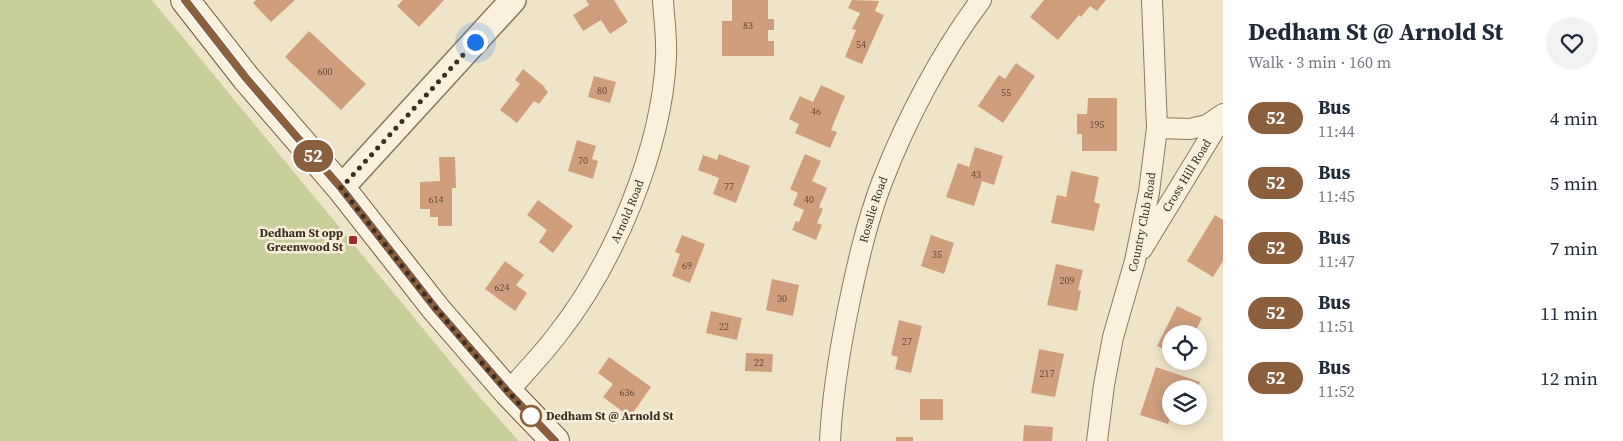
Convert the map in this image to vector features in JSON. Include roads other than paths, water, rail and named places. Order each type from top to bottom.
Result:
[{"type":"main road","points":[[185,0],[246,78],[341,188],[436,309],[508,392],[555,441]]},
{"type":"street","points":[[341,188],[513,0]]},
{"type":"street","name":"Arnold Road","points":[[508,392],[558,334],[592,285],[626,216],[651,150],[661,103],[666,56],[663,0]]},
{"type":"street","name":"Rosalie Road","points":[[830,441],[836,380],[844,331],[858,262],[881,183],[917,105],[950,46],[981,0]]},
{"type":"street","name":"Country Club Road","points":[[1097,441],[1104,385],[1113,337],[1135,261],[1149,192],[1157,128],[1152,0]]},
{"type":"street","name":"Cross Hill Road","points":[[1157,128],[1190,129],[1207,125],[1223,115]]},
{"type":"street","name":"Cross Hill Road","points":[[1135,261],[1223,115]]},
{"type":"place","name":"Dedham St opp Greenwood St","points":[[353,240]]},
{"type":"place","name":"Dedham St @ Arnold St","points":[[531,416]]}]
